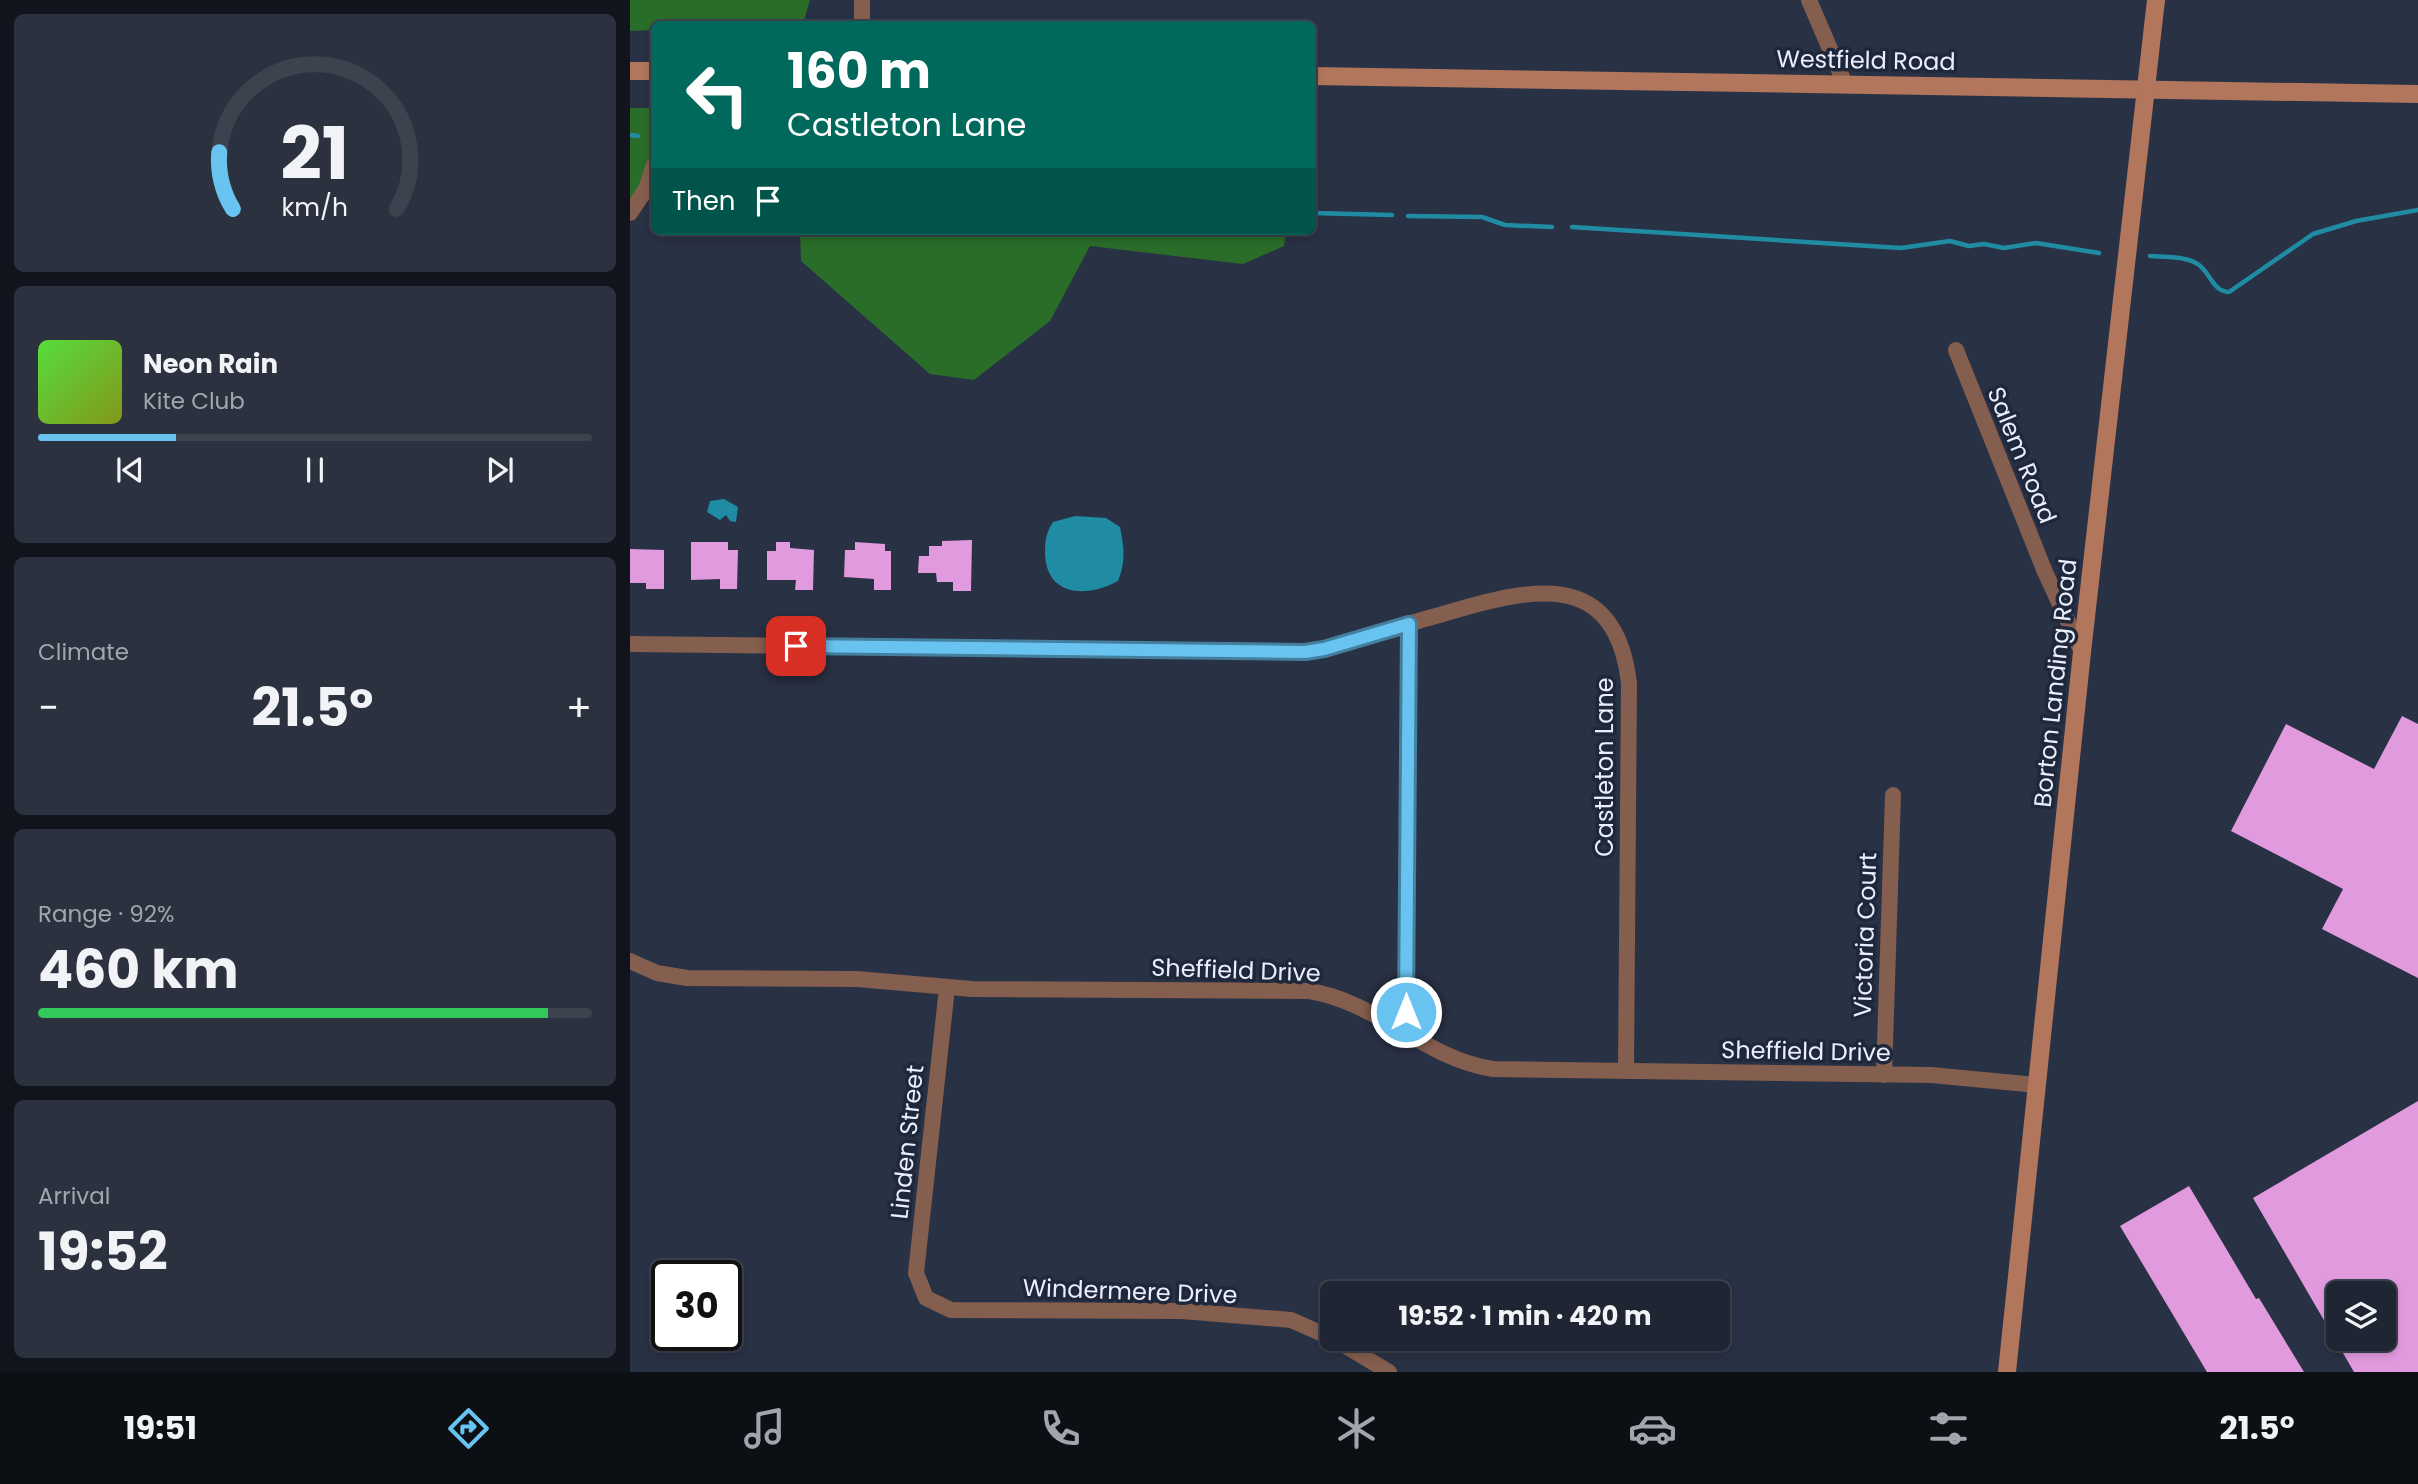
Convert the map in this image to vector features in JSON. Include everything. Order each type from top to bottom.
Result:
[{"type":"street","points":[[862,0],[862,21]]},
{"type":"street","points":[[1809,0],[1845,84]]},
{"type":"street","name":"Borton Landing Road","points":[[2007,1372],[2082,652],[2156,0]]},
{"type":"street","points":[[630,71],[651,71]]},
{"type":"street","name":"Westfield Road","points":[[1316,76],[2418,94]]},
{"type":"street","points":[[630,213],[646,189],[651,174]]},
{"type":"street","name":"Salem Road","points":[[1956,351],[2045,572],[2082,652]]},
{"type":"street","name":"Castleton Lane","points":[[630,644],[1305,652],[1324,649],[1519,593],[1564,594],[1585,603],[1603,618],[1619,640],[1629,683],[1626,1071]]},
{"type":"street","points":[[1406,1032],[1409,624]]},
{"type":"street","name":"Victoria Court","points":[[1884,1075],[1893,795]]},
{"type":"street","name":"Sheffield Drive","points":[[630,961],[670,977],[857,979],[947,988],[1309,991],[1332,996],[1460,1060],[1482,1068],[1931,1075],[2037,1085]]},
{"type":"street","name":"Linden Street","points":[[926,1298],[916,1273],[947,988]]},
{"type":"street","name":"Windermere Drive","points":[[926,1298],[951,1310],[1182,1311],[1291,1320],[1320,1332]]},
{"type":"street","name":"Windermere Drive","points":[[1354,1351],[1389,1372]]},
{"type":"green space","points":[[630,0],[810,0],[804,21],[651,21],[651,30],[630,31]]},
{"type":"green space","points":[[630,108],[651,108],[651,198],[630,216]]},
{"type":"green space","points":[[800,235],[1285,235],[1284,246],[1243,264],[1090,246],[1050,321],[974,380],[930,374],[801,261]]},
{"type":"water","points":[[724,499],[738,507],[736,522],[730,521],[726,515],[720,520],[707,512],[710,501]]},
{"type":"water","points":[[1075,516],[1106,518],[1120,527],[1124,554],[1118,581],[1094,590],[1082,591],[1060,586],[1052,578],[1047,568],[1045,553],[1047,533],[1053,522]]},
{"type":"building","points":[[972,540],[971,591],[953,591],[953,582],[937,582],[936,573],[918,573],[919,556],[929,556],[929,546],[942,546],[942,541]]},
{"type":"building","points":[[691,542],[728,542],[728,550],[738,550],[737,589],[720,589],[720,579],[691,580]]},
{"type":"building","points":[[776,542],[790,542],[790,548],[814,550],[813,590],[795,590],[796,580],[767,580],[767,551],[776,551]]},
{"type":"building","points":[[855,542],[885,544],[885,551],[891,551],[891,590],[874,590],[874,579],[844,577],[845,550],[855,550]]},
{"type":"building","points":[[630,549],[664,550],[664,589],[646,589],[646,583],[630,583]]},
{"type":"building","points":[[2402,716],[2418,724],[2418,978],[2322,929],[2343,889],[2231,831],[2286,724],[2374,769]]},
{"type":"building","points":[[2418,1101],[2418,1372],[2354,1372],[2342,1351],[2396,1351],[2396,1281],[2326,1281],[2326,1324],[2253,1198]]},
{"type":"building","points":[[2189,1186],[2256,1299],[2259,1298],[2304,1372],[2207,1372],[2120,1226]]},
{"type":"waterway","points":[[630,135],[638,136]]},
{"type":"waterway","points":[[2150,256],[2179,258],[2196,263],[2205,270],[2215,285],[2229,292],[2313,234],[2356,221],[2418,210]]},
{"type":"waterway","points":[[1316,213],[1392,215]]},
{"type":"waterway","points":[[1408,216],[1482,217],[1505,225],[1552,227]]},
{"type":"waterway","points":[[1572,227],[1901,248],[1950,241],[1969,246],[1984,244],[2004,248],[2036,243],[2099,253]]},
{"type":"route","points":[[796,646],[1305,652],[1409,624],[1406,1012]]}]
